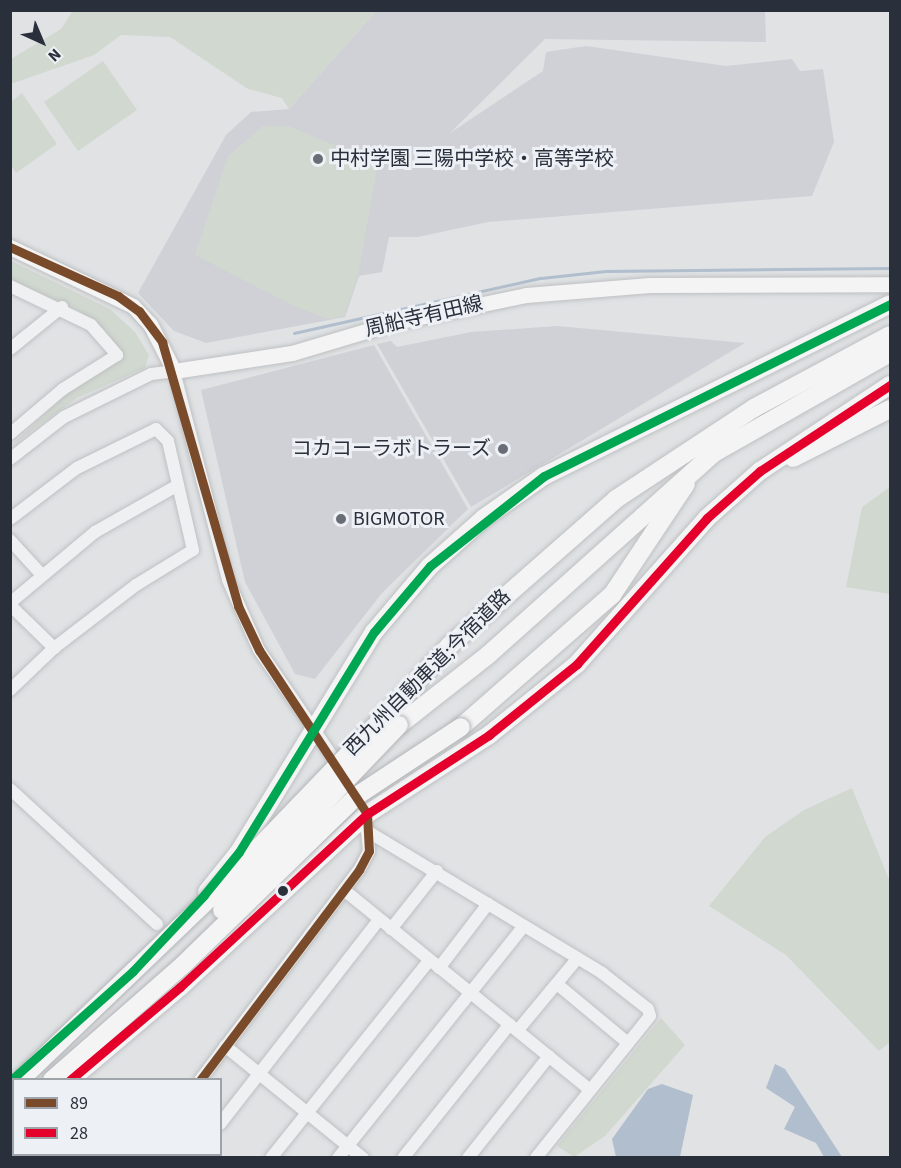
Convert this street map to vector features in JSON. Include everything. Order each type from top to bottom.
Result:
[{"type":"highway","points":[[13,1078],[133,970],[204,895],[239,852],[374,632],[430,566],[484,518],[544,476],[887,306]]},
{"type":"highway","name":"西九州自動車道;今宿道路","points":[[49,1078],[220,912],[394,719],[450,645],[583,524],[695,447],[891,335]]},
{"type":"highway","points":[[806,411],[889,354]]},
{"type":"highway","name":"西九州自動車道;今宿道路","points":[[22,1078],[394,719],[488,655],[714,453],[889,354]]},
{"type":"highway","points":[[615,623],[738,489],[795,445],[891,385]]},
{"type":"highway","points":[[72,1078],[180,987],[367,822],[516,715],[615,623],[763,478],[891,409]]},
{"type":"highway","points":[[54,1078],[183,965],[358,795],[461,727],[612,595],[655,533],[680,490],[714,453]]},
{"type":"highway","points":[[655,533],[678,510]]},
{"type":"main road","points":[[10,247],[133,306],[156,333],[174,370]]},
{"type":"main road","name":"周船寺有田線","points":[[174,370],[292,353],[396,322],[526,295],[650,285],[891,284]]},
{"type":"street","points":[[10,286],[62,307],[91,326],[117,355],[63,389],[10,434]]},
{"type":"street","points":[[10,349],[62,307]]},
{"type":"street","points":[[10,459],[72,413],[151,374],[174,370],[228,580],[259,650],[313,729],[367,822],[437,871],[577,959],[648,1009],[650,1016],[590,1090],[542,1155]]},
{"type":"street","points":[[10,519],[77,468],[156,429],[168,441],[193,550],[136,585],[54,648],[10,690]]},
{"type":"street","points":[[54,648],[10,604],[40,573],[95,532],[178,485]]},
{"type":"street","points":[[10,540],[40,573]]},
{"type":"street","points":[[10,789],[157,924]]},
{"type":"street","points":[[201,1078],[344,890],[369,851],[367,822]]},
{"type":"street","points":[[391,929],[437,871]]},
{"type":"street","points":[[344,890],[590,1090]]},
{"type":"street","points":[[271,1158],[307,1112],[488,904]]},
{"type":"street","points":[[222,1121],[379,920]]},
{"type":"street","points":[[338,1158],[524,926]]},
{"type":"street","points":[[403,1158],[514,1027],[557,984],[577,959]]},
{"type":"street","points":[[557,984],[628,1043]]},
{"type":"street","points":[[225,1046],[363,1158]]},
{"type":"street","points":[[468,1158],[549,1056]]},
{"type":"shaded area","points":[[73,10],[376,11],[289,109],[282,98],[248,89],[170,37],[121,35],[94,55],[11,84],[11,59],[61,29]]},
{"type":"shaded area","points":[[376,11],[765,11],[766,42],[545,39],[450,133],[543,71],[546,52],[586,46],[726,66],[792,59],[800,71],[823,69],[834,142],[812,196],[488,222],[418,237],[389,237],[382,272],[359,276],[345,317],[206,343],[174,331],[138,293],[226,135],[251,112],[289,109]]},
{"type":"shaded area","points":[[103,61],[137,110],[78,151],[44,102]]},
{"type":"shaded area","points":[[22,93],[57,144],[16,173],[11,165],[11,102]]},
{"type":"shaded area","points":[[263,126],[288,126],[378,163],[358,276],[344,316],[329,319],[296,307],[195,255],[228,156]]},
{"type":"shaded area","points":[[11,261],[110,309],[135,332],[149,355],[145,368],[77,398],[11,446],[69,391],[124,356],[105,330],[76,309],[11,280]]},
{"type":"shaded area","name":"コカコーラボトラーズ","points":[[557,326],[745,343],[471,507],[377,344],[391,341],[397,347],[471,332]]},
{"type":"shaded area","name":"BIGMOTOR","points":[[374,345],[468,509],[382,593],[315,679],[295,674],[245,582],[201,390]]},
{"type":"shaded area","points":[[890,487],[890,594],[846,587],[862,507]]},
{"type":"shaded area","points":[[852,788],[890,882],[890,1042],[879,1051],[786,955],[709,906],[765,837],[804,810]]},
{"type":"shaded area","points":[[661,1018],[685,1045],[605,1136],[574,1157],[557,1146]]},
{"type":"water","points":[[775,1064],[785,1069],[842,1157],[824,1157],[816,1143],[784,1129],[795,1107],[766,1088]]},
{"type":"water","points":[[662,1084],[693,1095],[680,1157],[616,1157],[612,1139],[648,1089]]},
{"type":"waterway","points":[[294,333],[541,278],[606,271],[890,268]]},
{"type":"transit line","name":"89","points":[[10,247],[118,296],[139,311],[162,342],[238,606],[259,650],[367,814],[369,851],[359,870],[202,1078]]},
{"type":"transit line","points":[[13,1078],[133,971],[204,895],[239,852],[374,632],[430,566],[544,476],[890,304]]},
{"type":"transit line","name":"28","points":[[72,1078],[180,987],[367,814],[489,735],[577,664],[707,518],[760,471],[890,385]]},
{"type":"place","name":"中村学園 三陽中学校・高等学校","points":[[318,159]]},
{"type":"place","name":"コカコーラボトラーズ","points":[[503,449]]},
{"type":"place","name":"BIGMOTOR","points":[[341,519]]}]
